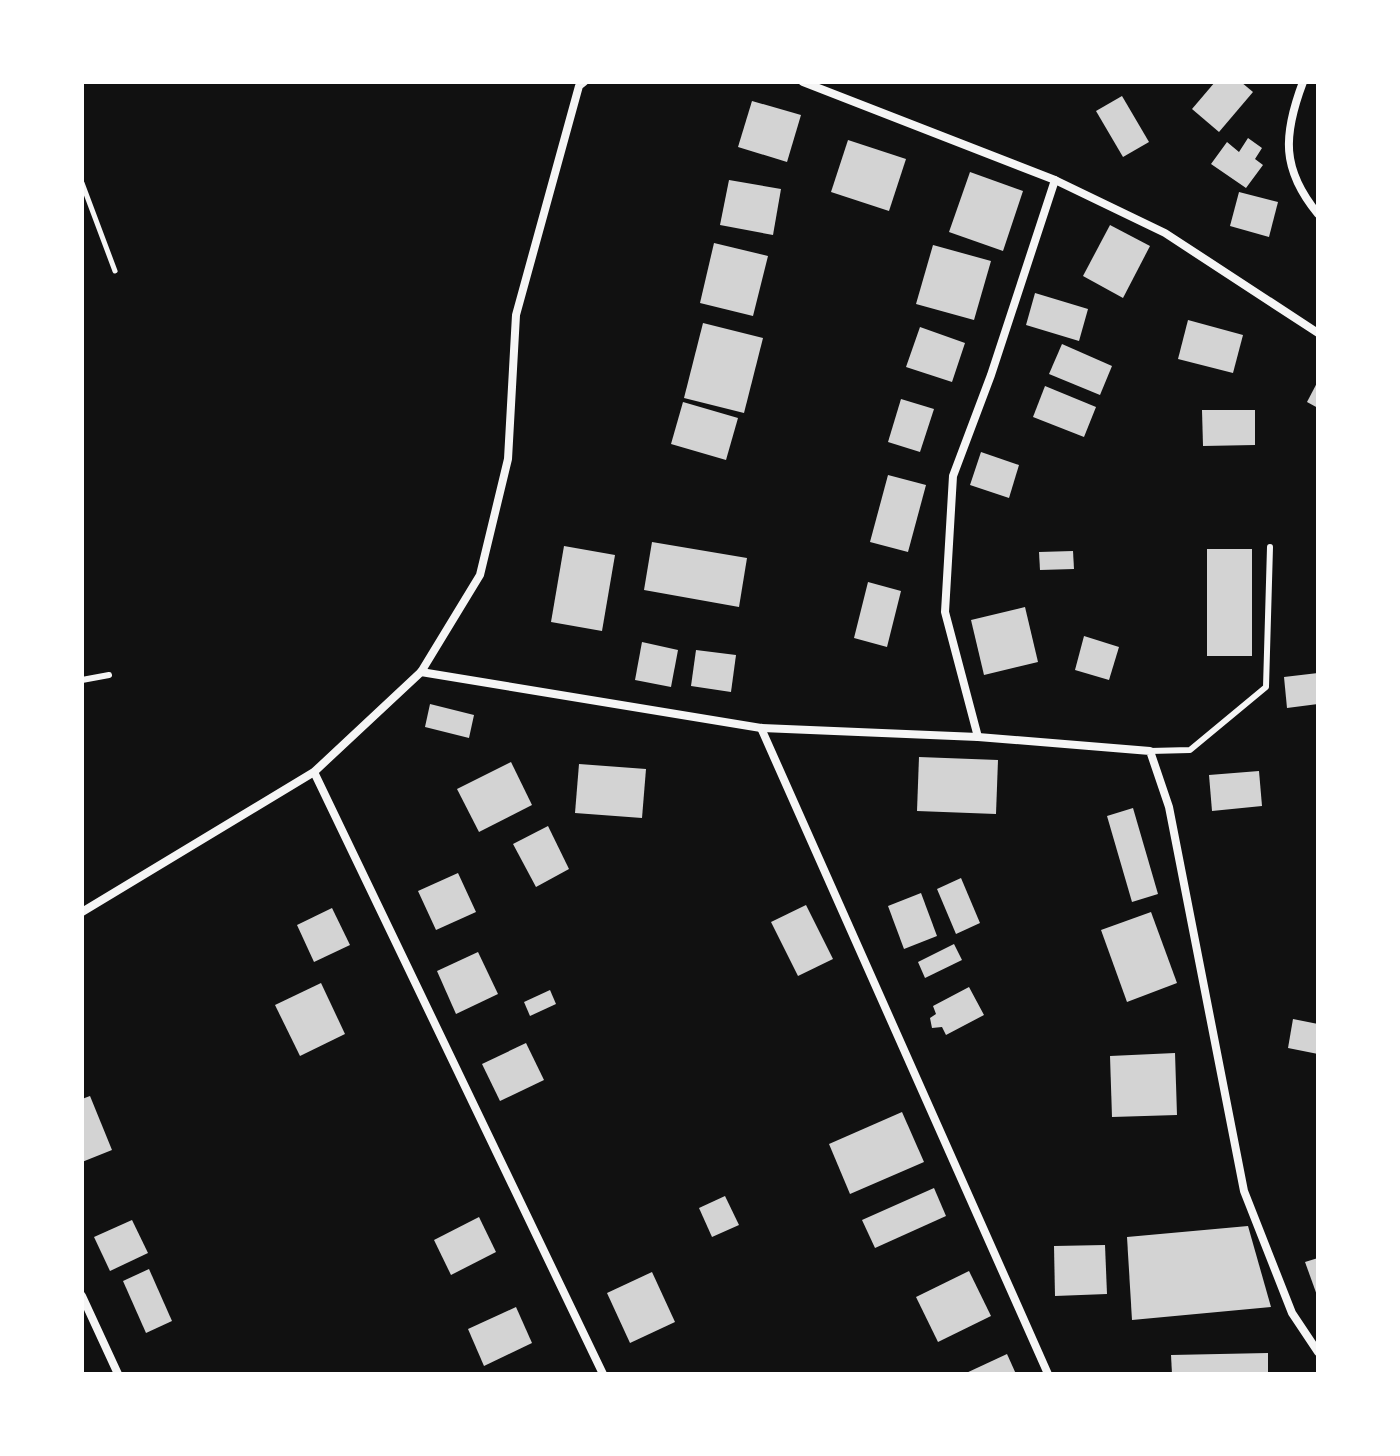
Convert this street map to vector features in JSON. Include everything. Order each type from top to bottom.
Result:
[{"type":"street","points":[[82,912],[314,772],[421,672],[480,575],[508,459],[516,315],[579,86],[584,82]]},
{"type":"street","points":[[803,82],[1055,180],[1165,233],[1318,333]]},
{"type":"street","points":[[1303,82],[1290,122],[1288,153],[1292,175],[1318,214]]},
{"type":"street","points":[[978,737],[945,612],[953,476],[991,375],[1055,180]]},
{"type":"street","points":[[421,672],[761,728],[978,737],[1150,751],[1169,807],[1244,1191],[1292,1313],[1318,1352]]},
{"type":"street","points":[[761,728],[1048,1374]]},
{"type":"street","points":[[314,772],[603,1374]]},
{"type":"street","points":[[82,1296],[118,1374]]},
{"type":"lane","points":[[1150,751],[1190,750],[1266,687],[1270,547]]},
{"type":"lane","points":[[82,680],[109,675]]},
{"type":"path","points":[[82,183],[115,271]]},
{"type":"building","points":[[1215,82],[1241,82],[1253,92],[1219,132],[1192,109]]},
{"type":"building","points":[[1122,96],[1149,142],[1123,157],[1096,111]]},
{"type":"building","points":[[752,101],[801,115],[787,162],[738,147]]},
{"type":"building","points":[[1248,138],[1262,148],[1255,159],[1263,165],[1246,188],[1211,164],[1227,142],[1239,152]]},
{"type":"building","points":[[848,140],[906,159],[889,211],[831,192]]},
{"type":"building","points":[[970,172],[1023,191],[1003,251],[949,232]]},
{"type":"building","points":[[729,180],[781,189],[773,235],[720,225]]},
{"type":"building","points":[[1239,192],[1278,202],[1269,237],[1230,226]]},
{"type":"building","points":[[1110,225],[1150,246],[1123,298],[1083,276]]},
{"type":"building","points":[[714,243],[768,256],[753,316],[700,303]]},
{"type":"building","points":[[933,245],[991,261],[974,320],[916,304]]},
{"type":"building","points":[[1035,293],[1088,309],[1079,341],[1026,325]]},
{"type":"building","points":[[1188,320],[1243,335],[1233,373],[1178,359]]},
{"type":"building","points":[[703,323],[763,338],[744,413],[684,398]]},
{"type":"building","points":[[920,327],[965,343],[952,382],[906,367]]},
{"type":"building","points":[[1062,344],[1112,366],[1100,395],[1049,374]]},
{"type":"building","points":[[1318,381],[1318,408],[1307,402]]},
{"type":"building","points":[[1045,386],[1096,407],[1084,437],[1033,417]]},
{"type":"building","points":[[901,399],[934,409],[920,452],[888,442]]},
{"type":"building","points":[[683,402],[738,418],[726,460],[671,444]]},
{"type":"building","points":[[1202,410],[1255,410],[1255,445],[1203,446]]},
{"type":"building","points":[[981,452],[1019,465],[1009,498],[970,485]]},
{"type":"building","points":[[888,475],[926,485],[908,552],[870,542]]},
{"type":"building","points":[[652,542],[747,558],[739,607],[644,590]]},
{"type":"building","points":[[564,546],[615,555],[602,631],[551,622]]},
{"type":"building","points":[[1207,549],[1252,549],[1252,656],[1207,656]]},
{"type":"building","points":[[1073,551],[1074,569],[1040,570],[1039,552]]},
{"type":"building","points":[[868,582],[901,591],[887,647],[854,638]]},
{"type":"building","points":[[1025,607],[1038,662],[984,675],[971,620]]},
{"type":"building","points":[[1084,636],[1119,647],[1109,680],[1075,670]]},
{"type":"building","points":[[642,642],[678,650],[671,687],[635,680]]},
{"type":"building","points":[[696,650],[736,655],[731,692],[691,686]]},
{"type":"building","points":[[1318,673],[1318,704],[1287,708],[1284,677]]},
{"type":"building","points":[[430,704],[474,715],[469,738],[425,727]]},
{"type":"building","points":[[919,757],[998,760],[996,814],[917,811]]},
{"type":"building","points":[[511,762],[532,805],[479,832],[457,789]]},
{"type":"building","points":[[579,764],[646,769],[642,818],[575,813]]},
{"type":"building","points":[[1259,771],[1262,806],[1212,811],[1209,775]]},
{"type":"building","points":[[1133,808],[1158,894],[1132,902],[1107,816]]},
{"type":"building","points":[[548,826],[569,869],[536,887],[513,844]]},
{"type":"building","points":[[458,873],[476,912],[436,930],[418,891]]},
{"type":"building","points":[[961,878],[980,923],[956,934],[937,889]]},
{"type":"building","points":[[921,893],[937,936],[904,949],[888,906]]},
{"type":"building","points":[[806,905],[833,959],[798,976],[771,922]]},
{"type":"building","points":[[332,908],[350,945],[314,962],[297,925]]},
{"type":"building","points":[[1151,912],[1177,983],[1127,1002],[1101,930]]},
{"type":"building","points":[[954,944],[962,960],[925,978],[918,962]]},
{"type":"building","points":[[478,952],[498,994],[456,1014],[437,971]]},
{"type":"building","points":[[321,983],[345,1034],[300,1056],[275,1005]]},
{"type":"building","points":[[969,987],[984,1015],[946,1035],[942,1027],[932,1028],[930,1018],[936,1014],[933,1006]]},
{"type":"building","points":[[550,990],[556,1004],[530,1016],[524,1002]]},
{"type":"building","points":[[1293,1019],[1318,1024],[1318,1054],[1288,1048]]},
{"type":"building","points":[[526,1043],[544,1080],[500,1101],[482,1064]]},
{"type":"building","points":[[1175,1053],[1177,1115],[1112,1117],[1110,1056]]},
{"type":"building","points":[[90,1096],[112,1150],[82,1162],[82,1099]]},
{"type":"building","points":[[902,1112],[924,1162],[850,1194],[829,1144]]},
{"type":"building","points":[[934,1188],[946,1216],[875,1248],[862,1220]]},
{"type":"building","points":[[725,1196],[739,1225],[712,1237],[699,1208]]},
{"type":"building","points":[[479,1217],[496,1252],[451,1275],[434,1240]]},
{"type":"building","points":[[132,1220],[148,1253],[110,1271],[94,1237]]},
{"type":"building","points":[[1248,1226],[1271,1307],[1132,1320],[1127,1237]]},
{"type":"building","points":[[1105,1245],[1107,1294],[1055,1296],[1054,1246]]},
{"type":"building","points":[[1318,1258],[1318,1298],[1305,1262]]},
{"type":"building","points":[[149,1269],[172,1321],[146,1333],[123,1281]]},
{"type":"building","points":[[969,1271],[991,1316],[938,1342],[916,1297]]},
{"type":"building","points":[[652,1272],[675,1322],[630,1343],[607,1293]]},
{"type":"building","points":[[516,1307],[532,1343],[484,1366],[468,1329]]},
{"type":"building","points":[[1268,1353],[1268,1374],[1172,1374],[1171,1355]]},
{"type":"building","points":[[1007,1354],[1016,1374],[964,1374]]}]
